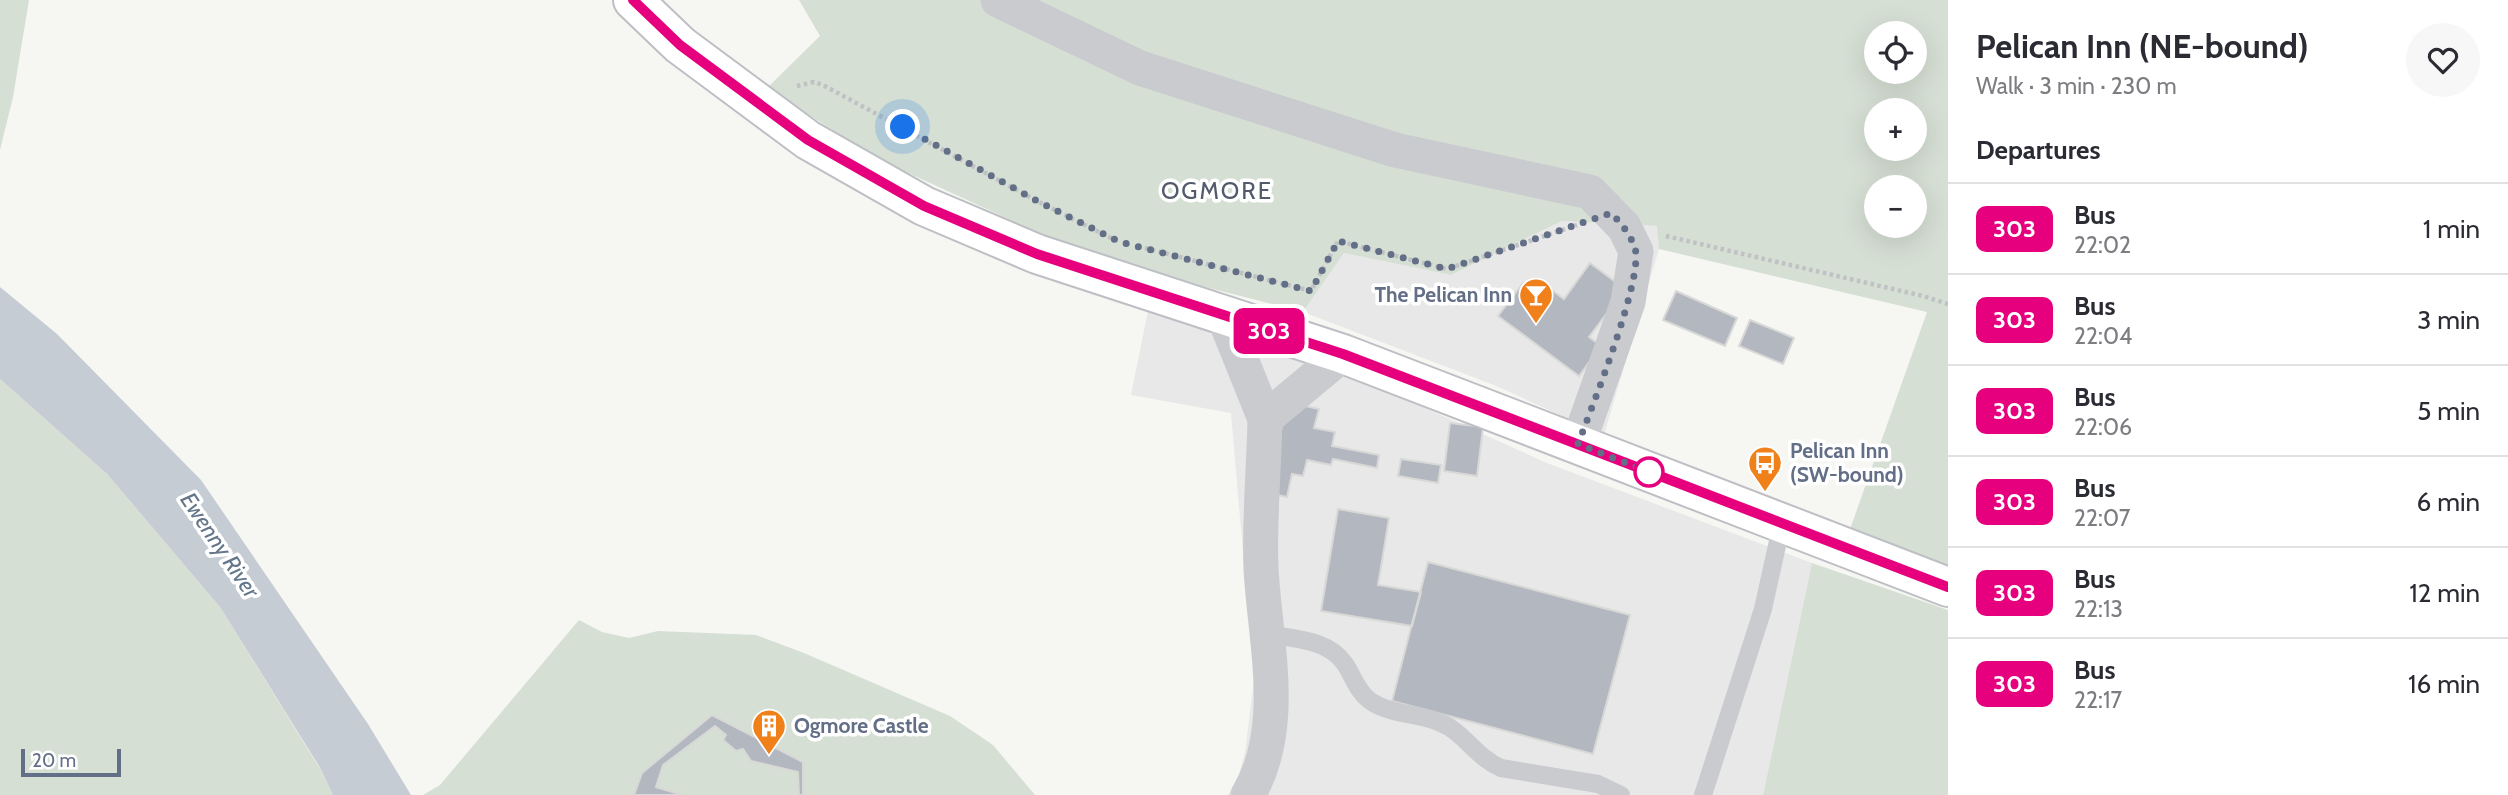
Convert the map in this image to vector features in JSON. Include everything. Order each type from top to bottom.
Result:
[{"type":"main road","points":[[633,0],[680,45],[808,140],[924,206],[1037,254],[1343,354],[1948,587]]},
{"type":"street","points":[[998,0],[1140,68],[1395,150],[1590,192],[1617,220],[1636,251],[1628,302],[1578,444]]},
{"type":"street","points":[[1224,317],[1265,419],[1261,568],[1272,694],[1266,751],[1248,795]]},
{"type":"street","points":[[1265,419],[1343,354]]},
{"type":"lane","points":[[1703,795],[1763,609],[1782,523]]},
{"type":"lane","points":[[1267,634],[1320,644],[1333,650],[1367,699],[1387,711],[1440,722],[1455,731],[1486,761],[1501,768],[1598,785],[1621,795]]},
{"type":"path","points":[[755,100],[808,83],[823,85],[1039,202],[1120,242]]},
{"type":"path","points":[[1133,246],[1311,291],[1338,241],[1447,269],[1617,220],[1948,304]]},
{"type":"shaded area","points":[[0,0],[29,0],[13,97],[0,150]]},
{"type":"shaded area","points":[[799,0],[1948,0],[1948,568],[1849,532],[1927,312],[1659,249],[1657,226],[1562,221],[1451,275],[1344,253],[1303,312],[1095,259],[878,159],[767,88],[820,36]]},
{"type":"shaded area","points":[[1562,221],[1658,226],[1659,249],[1604,435],[1494,385],[1303,312],[1344,253],[1451,275]]},
{"type":"shaded area","points":[[1149,306],[1214,326],[1394,394],[1547,463],[1812,563],[1763,795],[1228,795],[1238,778],[1245,753],[1254,680],[1231,413],[1131,395]]},
{"type":"shaded area","points":[[0,379],[107,474],[220,607],[319,767],[333,795],[0,795]]},
{"type":"shaded area","points":[[1812,563],[1948,610],[1948,795],[1763,795]]},
{"type":"shaded area","points":[[579,620],[602,632],[629,638],[658,631],[756,635],[804,653],[950,716],[993,745],[1035,795],[423,795],[440,785]]},
{"type":"water","name":"Ewenny River","points":[[0,287],[57,334],[201,480],[368,724],[411,795],[333,795],[319,766],[220,607],[107,474],[0,379]]},
{"type":"building","points":[[1590,263],[1625,289],[1589,337],[1601,346],[1579,376],[1498,316],[1523,283],[1543,297],[1549,288],[1564,299]]},
{"type":"building","points":[[1676,291],[1737,318],[1725,346],[1663,320]]},
{"type":"building","points":[[1750,320],[1794,338],[1783,364],[1739,346]]},
{"type":"building","points":[[1287,402],[1319,409],[1314,428],[1335,432],[1332,446],[1379,455],[1377,468],[1333,459],[1331,465],[1307,460],[1303,476],[1292,474],[1287,497],[1273,494],[1273,467]]},
{"type":"building","points":[[1450,423],[1483,427],[1477,476],[1444,471]]},
{"type":"building","points":[[1401,459],[1441,465],[1438,483],[1398,476]]},
{"type":"building","points":[[1338,509],[1389,518],[1378,585],[1421,592],[1412,626],[1321,611]]},
{"type":"building","points":[[1428,562],[1630,615],[1593,754],[1392,701]]},
{"type":"building","name":"Ogmore Castle","points":[[712,715],[803,762],[803,795],[799,795],[798,772],[751,761],[743,749],[736,751],[723,740],[726,735],[715,726],[663,765],[656,787],[682,795],[634,795],[642,773]]},
{"type":"bus line","name":"303","points":[[633,0],[680,45],[808,140],[924,206],[1037,254],[1343,354],[1948,587]]},
{"type":"place","name":"The Pelican Inn","points":[[1536,325]]},
{"type":"place","name":"Pelican Inn (SW-bound)","points":[[1765,493]]},
{"type":"place","name":"Ogmore Castle","points":[[769,756]]},
{"type":"district","name":"OGMORE","points":[[1217,191]]},
{"type":"route","points":[[903,127],[1039,202],[1120,242],[1311,291],[1338,241],[1447,269],[1611,213],[1624,227],[1636,251],[1628,302],[1578,444],[1654,474],[1649,472]]}]
